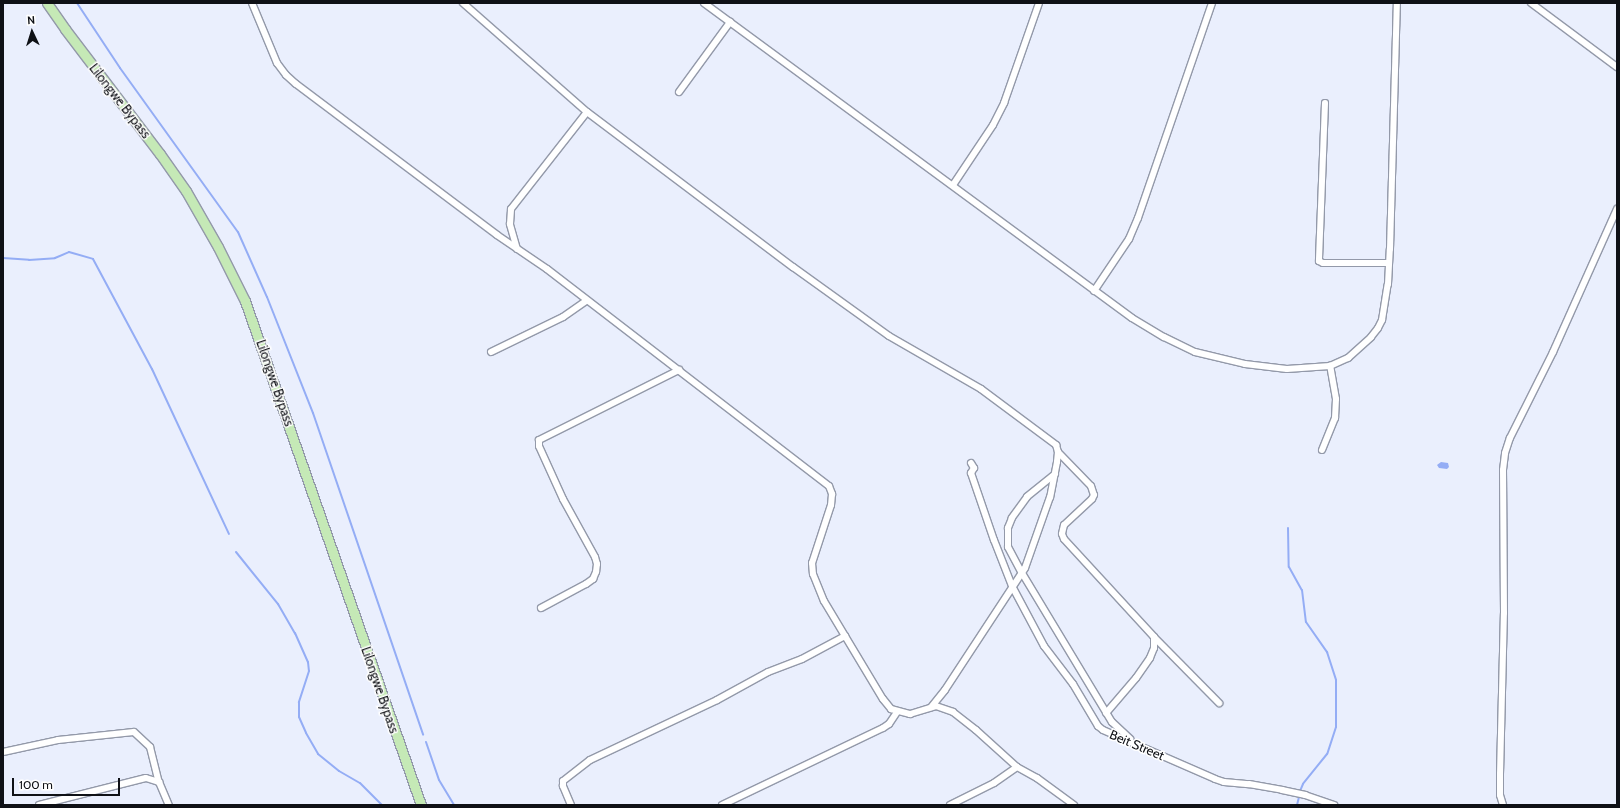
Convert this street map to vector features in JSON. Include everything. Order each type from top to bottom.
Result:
[{"type":"main road","name":"Lilongwe Bypass","points":[[47,3],[64,29],[160,154],[181,185],[218,247],[246,301],[420,805]]},
{"type":"street","points":[[252,3],[273,56],[286,75],[517,249],[547,269],[586,301],[679,370],[829,486],[832,494],[831,505],[812,563],[813,574],[824,601],[883,699],[891,709],[897,712],[910,714],[931,707],[942,707],[953,712],[976,730],[1017,767],[1037,778],[1074,805]]},
{"type":"street","points":[[463,3],[587,112],[848,308],[889,336],[982,389],[1056,445],[1058,452],[1055,474],[1043,519],[1022,573],[1012,586],[945,690],[931,707]]},
{"type":"street","points":[[704,3],[953,185],[1094,292],[1164,337],[1195,352],[1245,364],[1287,369],[1330,366],[1348,358],[1358,350],[1378,328],[1385,306],[1388,284],[1397,3]]},
{"type":"street","points":[[953,185],[993,125],[1004,104],[1039,3]]},
{"type":"street","points":[[1094,292],[1129,239],[1138,218],[1212,3]]},
{"type":"street","points":[[1531,3],[1617,67]]},
{"type":"street","points":[[679,92],[730,22]]},
{"type":"street","points":[[1325,103],[1319,260],[1323,263],[1388,263]]},
{"type":"street","points":[[517,249],[510,224],[512,209],[587,112]]},
{"type":"street","points":[[1503,805],[1500,795],[1500,774],[1504,613],[1503,470],[1505,453],[1510,438],[1553,352],[1617,209]]},
{"type":"street","points":[[491,352],[563,317],[586,301]]},
{"type":"street","points":[[1322,450],[1335,418],[1336,399],[1330,366]]},
{"type":"street","points":[[541,608],[586,584],[593,578],[596,572],[597,564],[595,557],[563,499],[539,446],[539,440],[679,370]]},
{"type":"street","points":[[1058,452],[1091,486],[1094,494],[1092,499],[1064,525],[1062,534],[1064,538],[1154,637],[1219,703]]},
{"type":"street","name":"Beit Street","points":[[971,463],[974,468],[971,473],[994,540],[1012,586],[1044,646],[1073,684],[1098,726],[1103,730],[1219,780],[1282,790],[1305,795],[1334,805]]},
{"type":"street","points":[[1055,474],[1027,497],[1012,518],[1008,528],[1008,547],[1106,713],[1120,731],[1140,746]]},
{"type":"street","points":[[571,805],[563,786],[563,781],[590,760],[717,700],[768,672],[802,659],[845,636]]},
{"type":"street","points":[[1106,713],[1136,678],[1150,658],[1154,648],[1154,637]]},
{"type":"street","points":[[722,805],[883,728],[889,724],[897,712]]},
{"type":"street","points":[[3,752],[58,740],[134,732],[150,747],[159,782],[169,805]]},
{"type":"street","points":[[950,805],[994,783],[1017,767]]},
{"type":"street","points":[[39,805],[146,778],[159,782]]},
{"type":"water","points":[[1441,462],[1448,463],[1449,467],[1447,469],[1439,468],[1437,465]]},
{"type":"waterway","points":[[77,3],[120,68],[238,232],[267,297],[313,413],[423,735]]},
{"type":"waterway","points":[[3,258],[29,260],[55,258],[69,252],[93,259],[152,369],[229,534]]},
{"type":"waterway","points":[[1288,528],[1289,567],[1302,590],[1306,622],[1327,652],[1336,680],[1336,727],[1327,754],[1303,784],[1300,791]]},
{"type":"waterway","points":[[236,552],[278,604],[295,633],[308,662],[309,671],[299,702],[299,717],[318,754],[339,771],[360,783],[382,805]]},
{"type":"waterway","points":[[426,742],[439,780],[454,805]]},
{"type":"waterway","points":[[1297,805],[1299,797]]}]
